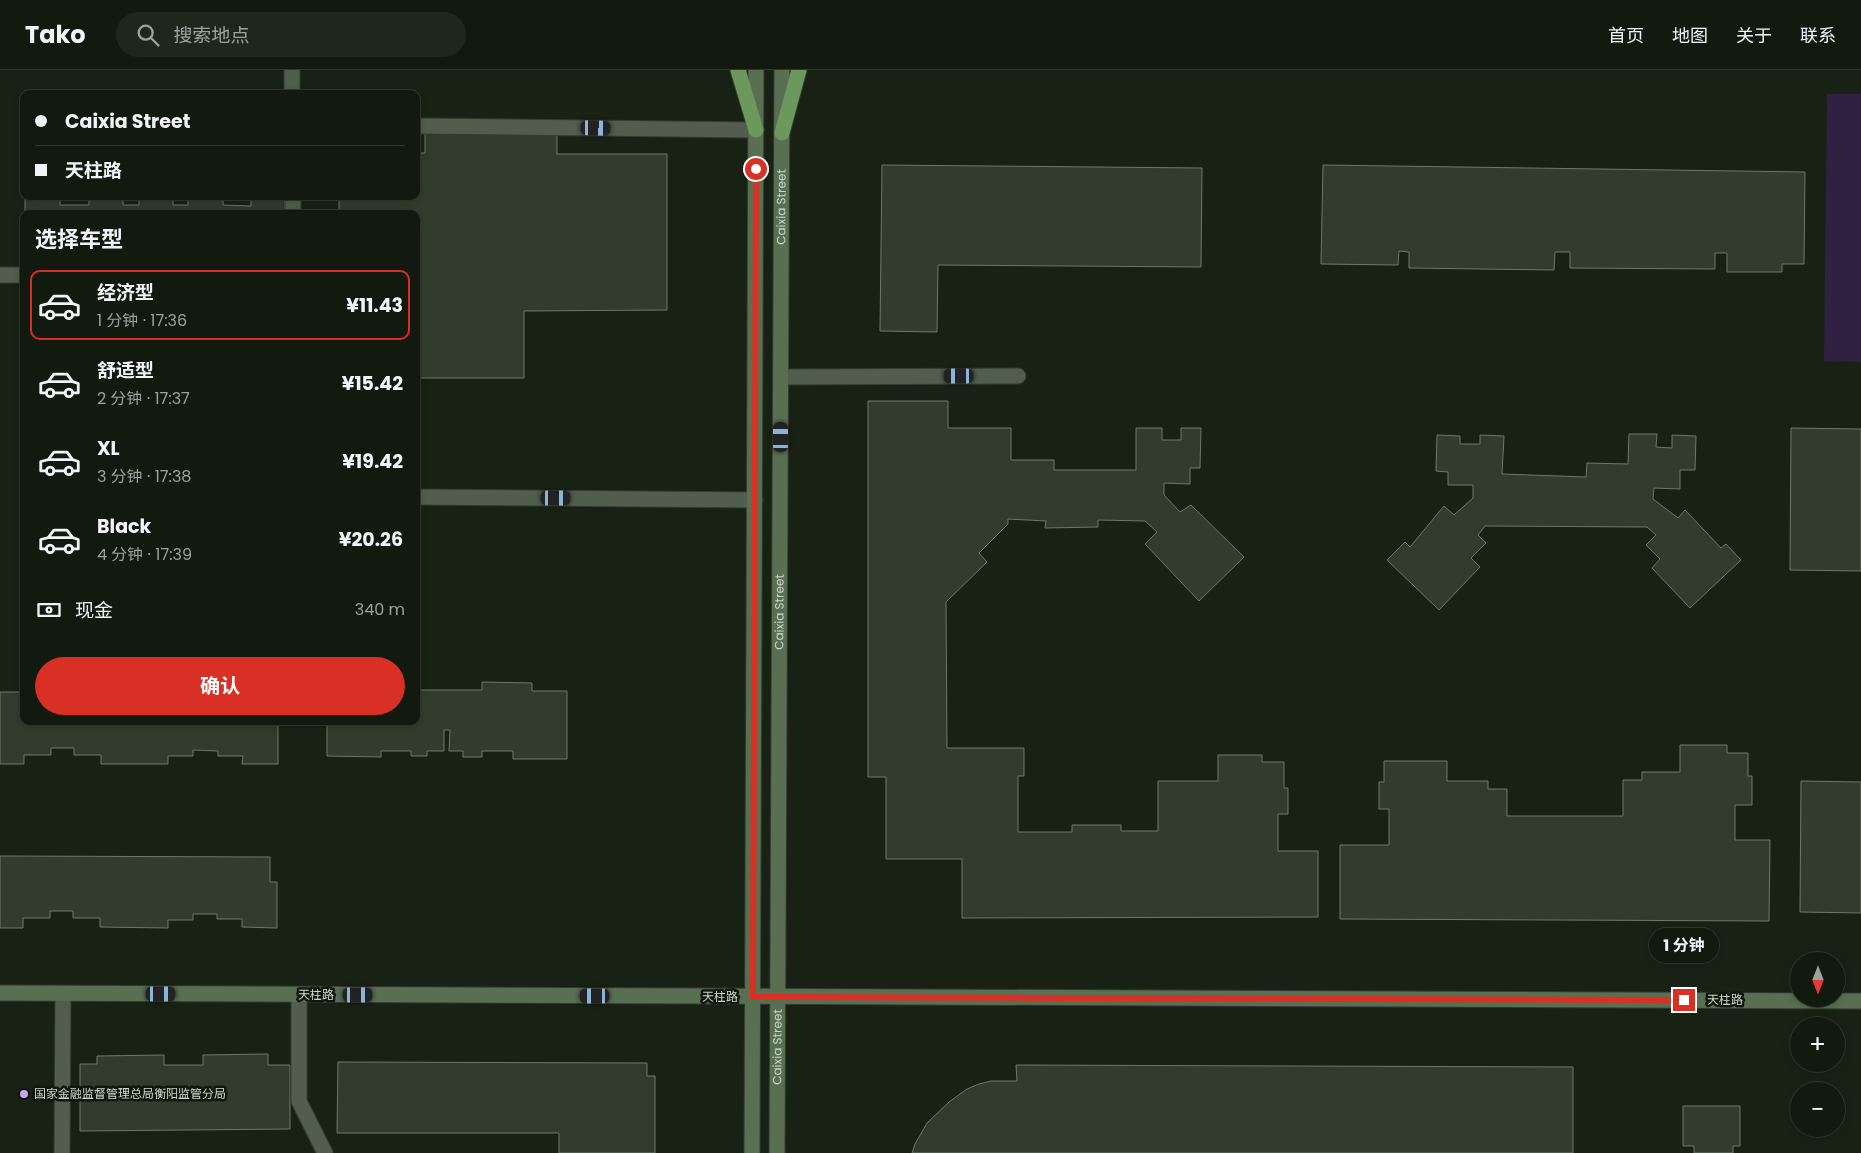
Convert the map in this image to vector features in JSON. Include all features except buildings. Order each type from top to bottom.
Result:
[{"type":"highway","points":[[738,70],[756,130]]},
{"type":"highway","points":[[782,133],[799,70]]},
{"type":"main road","name":"Caixia Street","points":[[752,1153],[756,70]]},
{"type":"main road","name":"Caixia Street","points":[[777,1153],[782,70]]},
{"type":"main road","name":"天柱路","points":[[0,994],[1861,1000]]},
{"type":"street","points":[[292,70],[292,90]]},
{"type":"street","points":[[420,126],[756,130]]},
{"type":"street","points":[[0,275],[20,275]]},
{"type":"street","points":[[781,377],[1018,376]]},
{"type":"street","points":[[420,497],[755,500]]},
{"type":"street","points":[[62,1153],[63,994]]},
{"type":"street","points":[[299,995],[299,1101],[325,1153]]},
{"type":"shaded area","points":[[1827,94],[1861,94],[1861,362],[1824,361]]},
{"type":"place","name":"国家金融监督管理总局衡阳监管分局","points":[[24,1094]]},
{"type":"route","points":[[756,169],[753,997],[1684,1000]]}]
